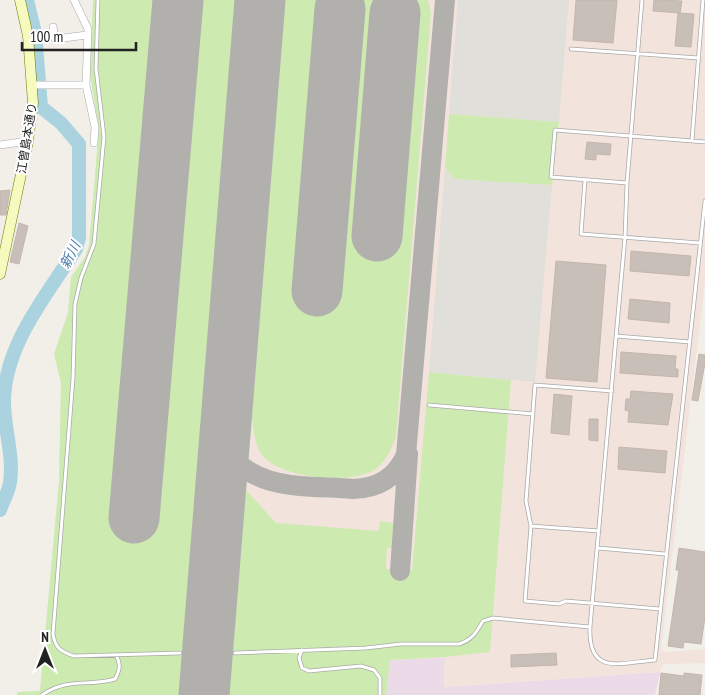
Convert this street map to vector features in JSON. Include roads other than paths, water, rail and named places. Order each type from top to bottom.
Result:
[{"type":"street","name":"江曽島本通り","points":[[0,274],[28,141],[33,85],[28,36],[20,0]]},
{"type":"street","points":[[74,0],[88,28],[86,85],[95,127],[94,143]]},
{"type":"street","points":[[53,27],[55,39],[87,35]]},
{"type":"street","points":[[33,85],[86,85]]},
{"type":"street","points":[[0,145],[28,141]]},
{"type":"lane","points":[[98,0],[96,68],[104,137],[94,244],[80,278],[75,304],[74,378],[52,634],[54,645],[62,652],[74,656],[180,653]]},
{"type":"lane","points":[[642,0],[627,183],[625,237],[590,626],[592,651],[600,661],[613,664],[655,660],[705,201]]},
{"type":"lane","points":[[692,140],[703,0]]},
{"type":"lane","points":[[571,49],[699,58]]},
{"type":"lane","points":[[627,183],[551,177],[555,130],[705,142]]},
{"type":"lane","points":[[585,180],[581,234],[700,243]]},
{"type":"lane","points":[[616,336],[690,342]]},
{"type":"lane","points":[[612,392],[535,385],[526,501],[531,526],[525,601],[559,604],[566,601],[660,609]]},
{"type":"lane","points":[[429,405],[533,414]]},
{"type":"lane","points":[[531,526],[599,531]]},
{"type":"lane","points":[[598,548],[666,554]]},
{"type":"lane","points":[[235,653],[366,648],[401,644],[459,644],[468,642],[476,634],[483,621],[493,618],[590,626]]},
{"type":"lane","points":[[302,650],[299,658],[302,668],[309,671],[362,666],[374,670],[380,678],[380,695]]},
{"type":"lane","points":[[42,695],[54,687],[71,682],[115,679],[120,671],[120,662],[116,655]]},
{"type":"waterway","name":"新川","points":[[0,510],[8,489],[11,472],[4,402],[6,381],[11,361],[29,321],[76,249],[79,238],[79,144],[61,123],[41,107],[35,33],[27,0]]}]
